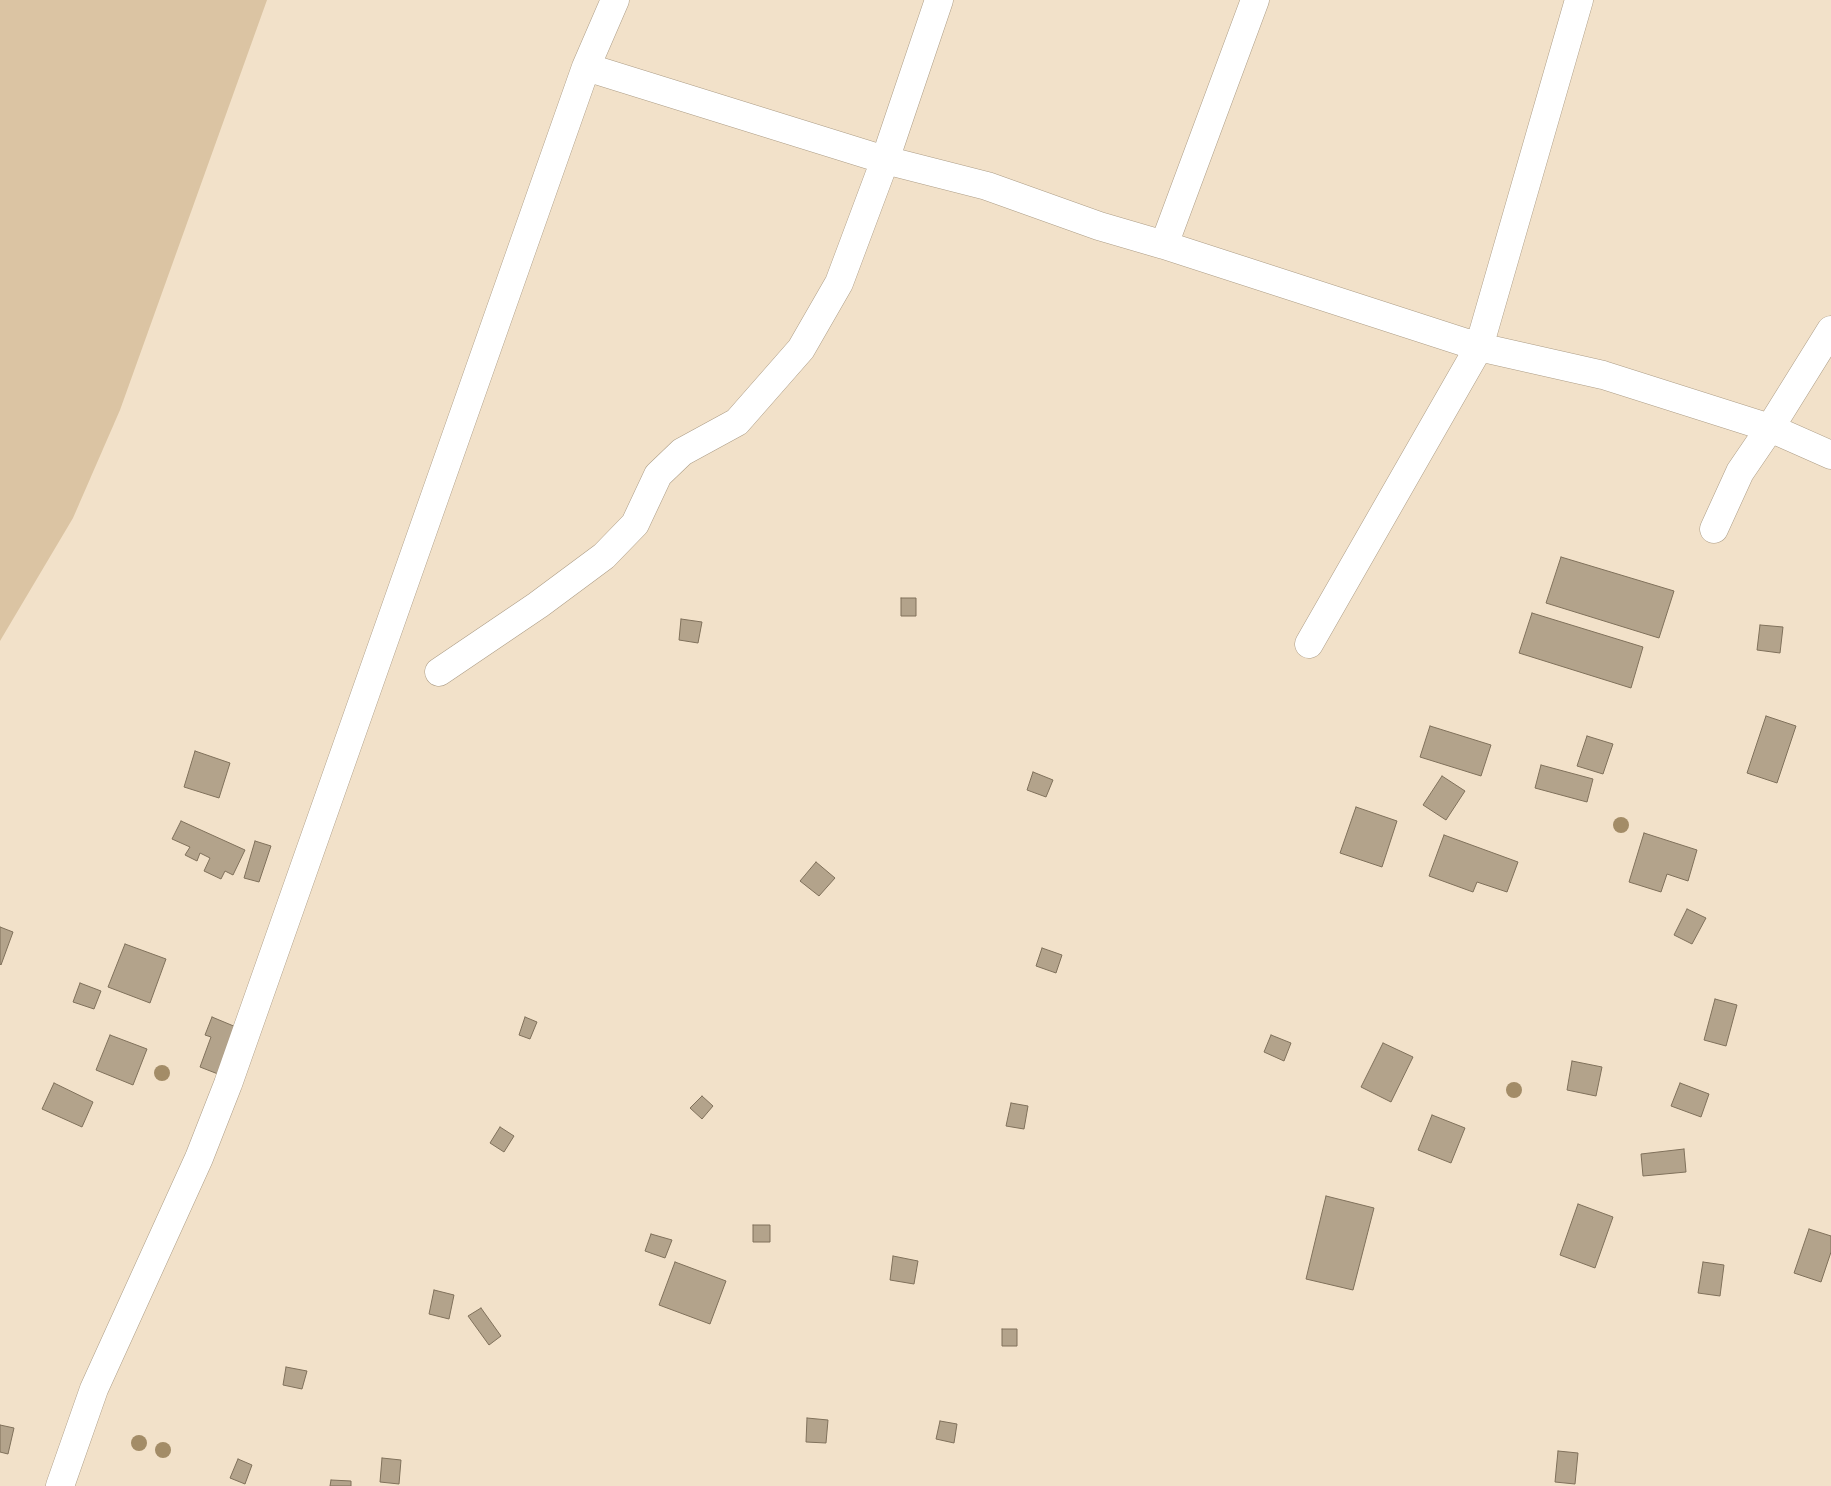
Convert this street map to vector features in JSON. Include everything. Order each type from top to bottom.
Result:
[{"type":"street","points":[[60,1486],[94,1390],[199,1158],[228,1084],[586,67],[616,0]]},
{"type":"street","points":[[439,672],[538,605],[604,556],[635,524],[658,475],[682,452],[737,422],[801,349],[839,282],[885,160],[939,0]]},
{"type":"street","points":[[1164,245],[1255,0]]},
{"type":"street","points":[[1309,644],[1479,348],[1579,0]]},
{"type":"street","points":[[586,67],[885,160],[987,186],[1099,226],[1164,245],[1479,348],[1603,375],[1770,428],[1831,455]]},
{"type":"street","points":[[1714,529],[1740,472],[1770,428],[1831,330]]},
{"type":"shaded area","points":[[0,0],[267,0],[120,410],[73,518],[0,641]]},
{"type":"building","points":[[1561,557],[1674,591],[1659,638],[1546,603]]},
{"type":"building","points":[[901,598],[916,598],[916,616],[901,616]]},
{"type":"building","points":[[1532,613],[1643,647],[1631,688],[1519,653]]},
{"type":"building","points":[[681,619],[702,622],[698,643],[679,640]]},
{"type":"building","points":[[1760,625],[1783,627],[1780,653],[1757,650]]},
{"type":"building","points":[[1766,716],[1796,726],[1777,783],[1747,773]]},
{"type":"building","points":[[1430,726],[1491,745],[1481,776],[1420,757]]},
{"type":"building","points":[[1587,736],[1613,744],[1603,774],[1577,766]]},
{"type":"building","points":[[195,751],[230,763],[219,798],[184,787]]},
{"type":"building","points":[[1541,765],[1593,779],[1587,802],[1535,788]]},
{"type":"building","points":[[1033,772],[1053,780],[1046,797],[1027,790]]},
{"type":"building","points":[[1442,776],[1465,791],[1446,820],[1423,805]]},
{"type":"building","points":[[1356,807],[1397,821],[1382,867],[1340,853]]},
{"type":"building","points":[[181,821],[245,850],[233,875],[225,871],[221,879],[204,871],[210,858],[200,853],[197,861],[185,855],[190,847],[172,839]]},
{"type":"building","points":[[1644,833],[1697,850],[1688,881],[1667,874],[1661,892],[1629,882]]},
{"type":"building","points":[[1444,835],[1518,862],[1507,892],[1477,882],[1473,892],[1429,876]]},
{"type":"building","points":[[255,841],[271,846],[259,882],[244,878]]},
{"type":"building","points":[[816,862],[835,878],[819,896],[800,881]]},
{"type":"building","points":[[1687,909],[1706,918],[1692,944],[1674,935]]},
{"type":"building","points":[[0,927],[13,932],[1,965],[0,964]]},
{"type":"building","points":[[125,944],[166,959],[150,1003],[108,987]]},
{"type":"building","points":[[1042,948],[1062,955],[1056,973],[1036,966]]},
{"type":"building","points":[[80,983],[101,991],[94,1009],[73,1002]]},
{"type":"building","points":[[1715,999],[1737,1005],[1726,1046],[1704,1040]]},
{"type":"building","points":[[212,1017],[236,1027],[218,1074],[200,1067],[211,1037],[205,1035]]},
{"type":"building","points":[[525,1017],[537,1022],[530,1039],[519,1035]]},
{"type":"building","points":[[110,1035],[147,1049],[133,1085],[96,1070]]},
{"type":"building","points":[[1271,1035],[1291,1043],[1284,1061],[1264,1052]]},
{"type":"building","points":[[1383,1043],[1413,1057],[1391,1102],[1361,1087]]},
{"type":"building","points":[[1572,1061],[1602,1067],[1596,1096],[1567,1090]]},
{"type":"building","points":[[54,1083],[93,1102],[82,1127],[42,1109]]},
{"type":"building","points":[[1680,1083],[1709,1094],[1701,1117],[1671,1106]]},
{"type":"building","points":[[702,1096],[713,1106],[702,1119],[690,1108]]},
{"type":"building","points":[[1011,1103],[1028,1106],[1024,1129],[1006,1126]]},
{"type":"building","points":[[1432,1115],[1465,1128],[1451,1163],[1418,1150]]},
{"type":"building","points":[[500,1127],[514,1136],[504,1152],[490,1143]]},
{"type":"building","points":[[1684,1149],[1686,1172],[1643,1176],[1641,1154]]},
{"type":"building","points":[[1326,1196],[1374,1208],[1353,1290],[1306,1279]]},
{"type":"building","points":[[1578,1204],[1613,1217],[1595,1268],[1560,1255]]},
{"type":"building","points":[[753,1225],[770,1225],[770,1242],[753,1242]]},
{"type":"building","points":[[1809,1229],[1831,1236],[1831,1252],[1821,1282],[1794,1273]]},
{"type":"building","points":[[651,1234],[672,1240],[665,1258],[645,1251]]},
{"type":"building","points":[[893,1256],[918,1261],[914,1284],[890,1280]]},
{"type":"building","points":[[675,1262],[726,1281],[710,1324],[659,1305]]},
{"type":"building","points":[[1703,1262],[1724,1265],[1720,1296],[1698,1293]]},
{"type":"building","points":[[434,1290],[454,1295],[449,1319],[429,1314]]},
{"type":"building","points":[[481,1308],[501,1336],[489,1345],[468,1316]]},
{"type":"building","points":[[1002,1329],[1017,1329],[1017,1346],[1002,1346]]},
{"type":"building","points":[[286,1367],[307,1371],[302,1389],[283,1385]]},
{"type":"building","points":[[807,1418],[828,1420],[826,1443],[806,1442]]},
{"type":"building","points":[[940,1421],[957,1424],[954,1443],[936,1439]]},
{"type":"building","points":[[0,1425],[14,1428],[8,1454],[0,1452]]},
{"type":"building","points":[[1558,1451],[1578,1453],[1575,1484],[1555,1482]]},
{"type":"building","points":[[382,1458],[401,1460],[399,1484],[380,1482]]},
{"type":"building","points":[[238,1459],[252,1465],[245,1484],[230,1478]]},
{"type":"building","points":[[331,1480],[351,1481],[351,1486],[330,1486]]}]
